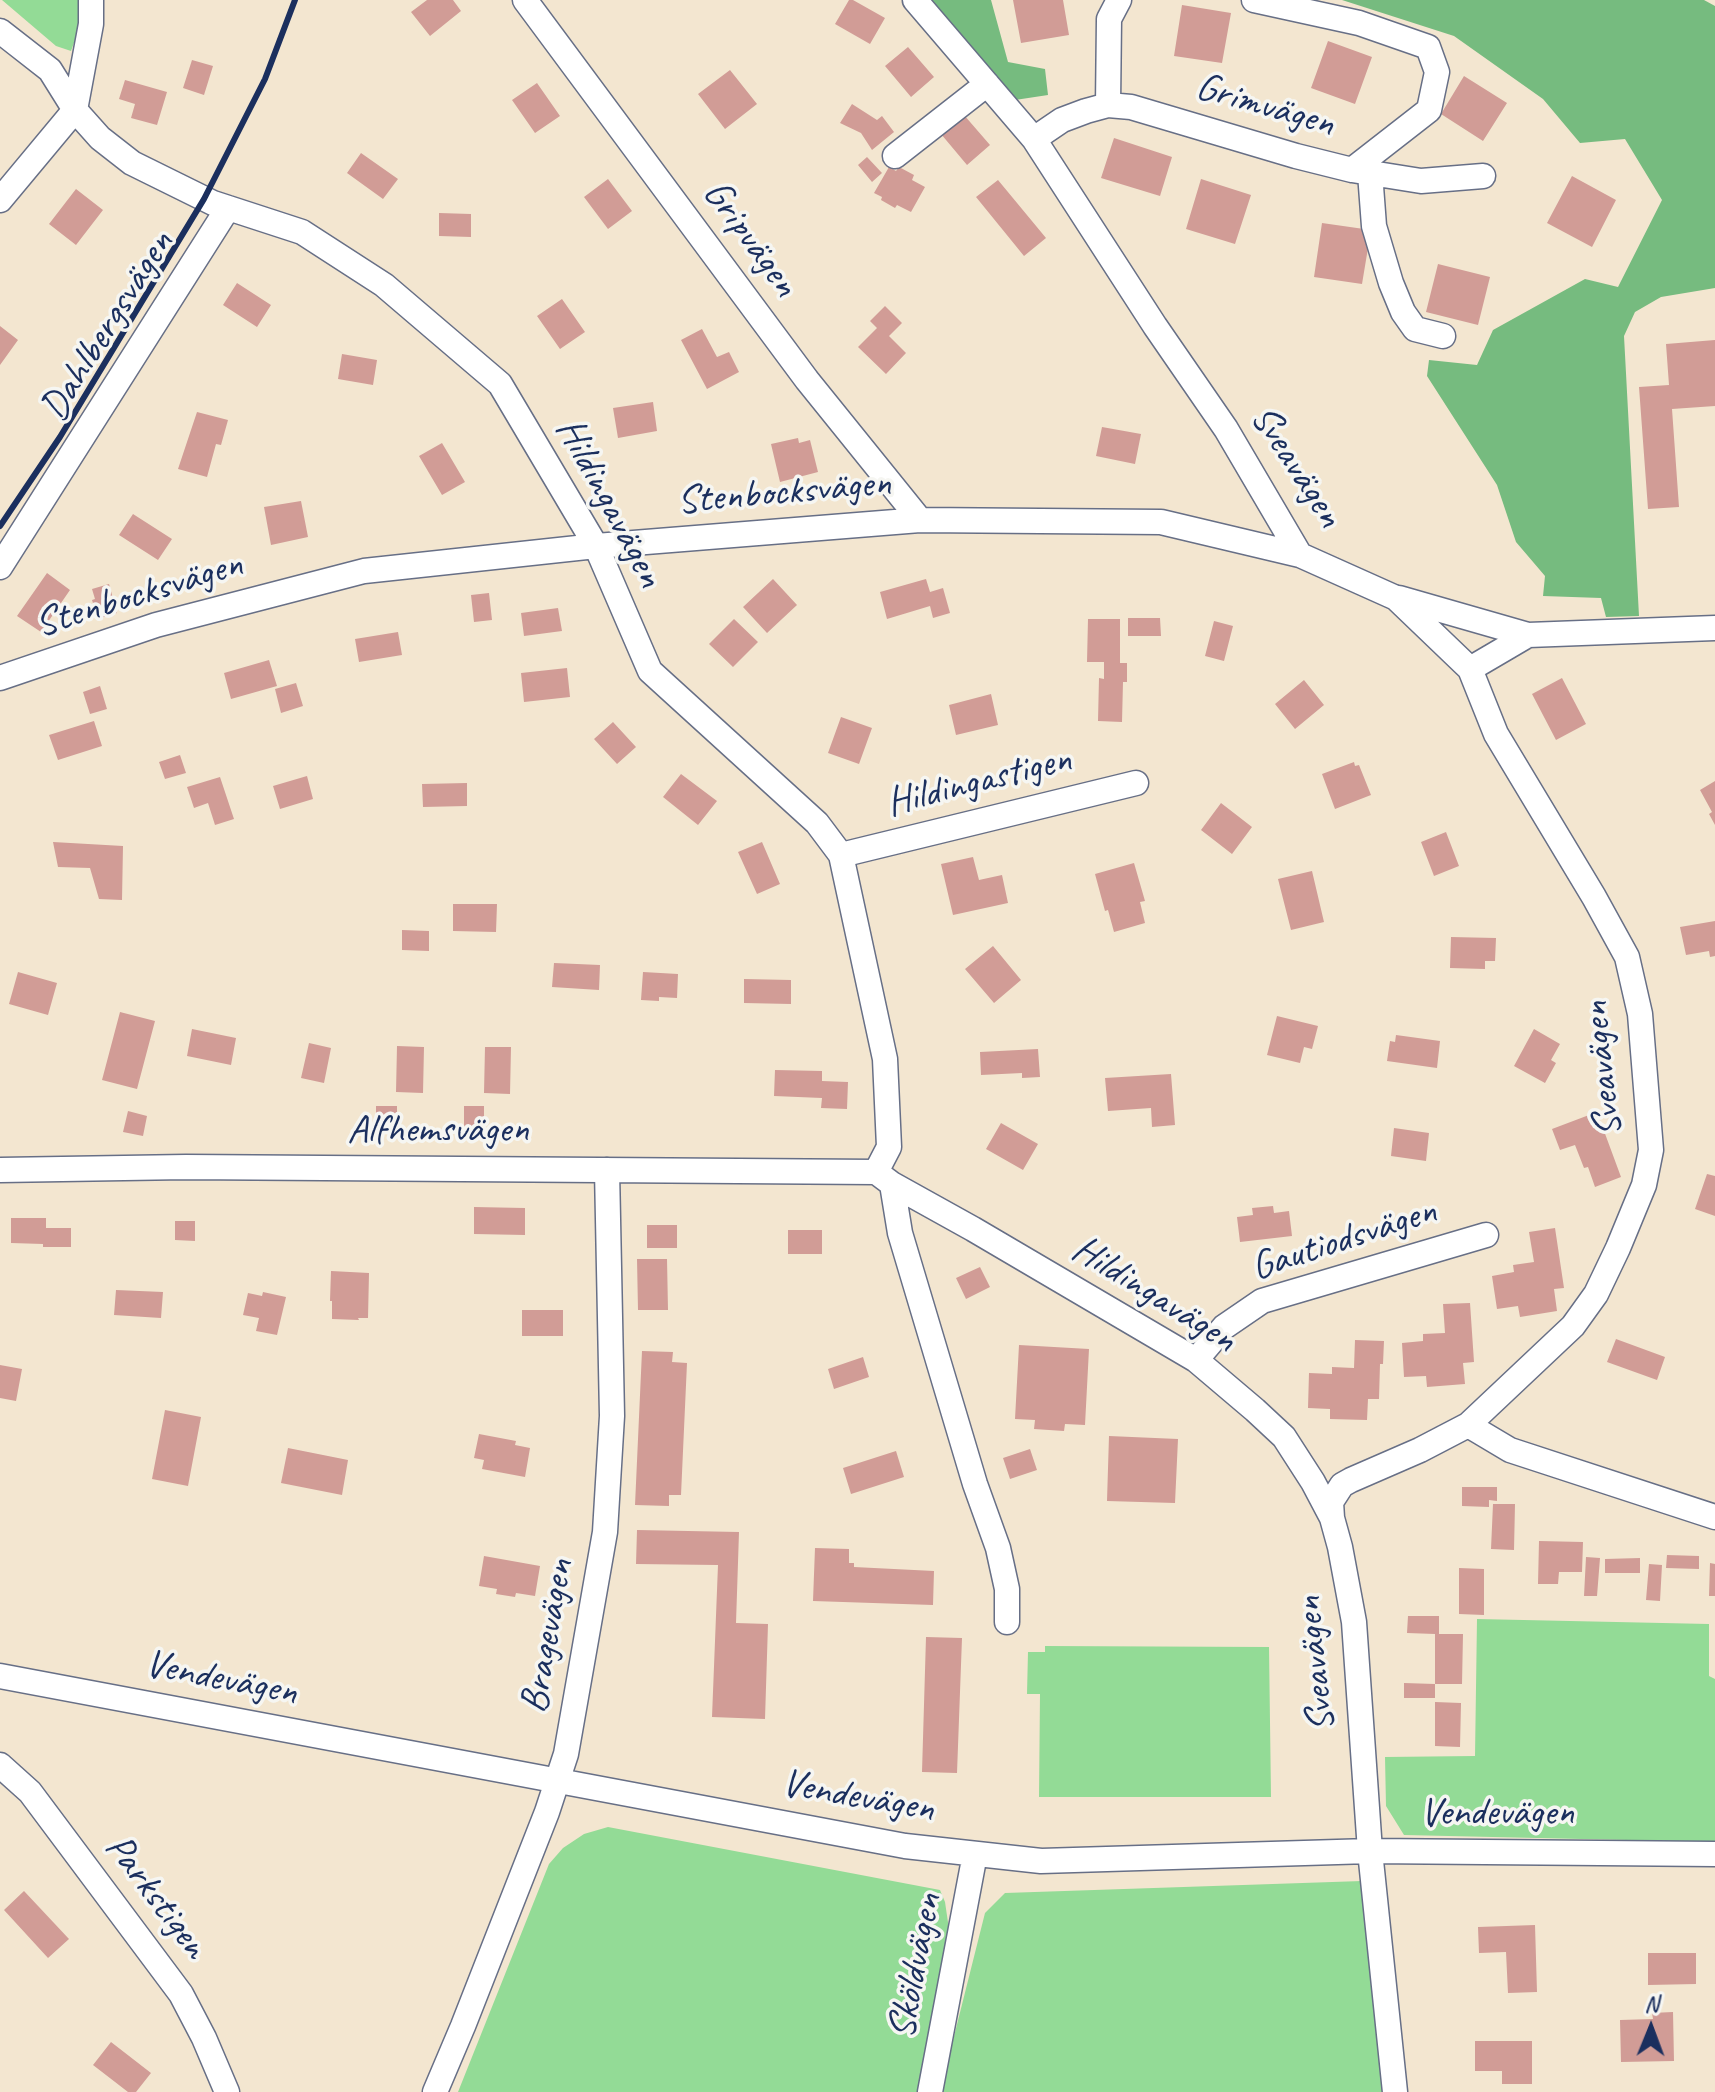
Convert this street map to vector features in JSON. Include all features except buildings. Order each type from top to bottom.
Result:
[{"type":"street","points":[[0,200],[75,110],[91,24],[91,0]]},
{"type":"street","name":"Gripvägen","points":[[525,0],[807,380],[920,520]]},
{"type":"street","name":"Sveavägen","points":[[915,0],[1034,139],[1226,429],[1300,555],[1396,598],[1470,669],[1496,734],[1627,957],[1640,1014],[1651,1150],[1644,1185],[1596,1294],[1573,1326],[1468,1425],[1342,1485],[1331,1502],[1354,1622],[1370,1851],[1395,2092]]},
{"type":"street","points":[[1108,105],[1109,19],[1119,0]]},
{"type":"street","points":[[1254,0],[1359,23],[1428,47],[1437,72],[1429,110],[1361,172],[1391,283],[1403,312],[1415,329],[1443,336]]},
{"type":"street","name":"Hildingavägen","points":[[0,31],[50,70],[75,110],[100,138],[132,163],[204,199],[302,232],[384,285],[500,384],[596,546],[650,671],[817,823],[841,855],[885,1059],[889,1147],[884,1178],[975,1484],[998,1548],[1007,1589],[1007,1622]]},
{"type":"street","points":[[895,156],[987,84]]},
{"type":"street","name":"Grimvägen","points":[[1034,139],[1062,120],[1108,105],[1131,107],[1361,172],[1421,181],[1483,176]]},
{"type":"street","name":"Dahlbergsvägen","points":[[0,567],[228,208]]},
{"type":"street","name":"Stenbocksvägen","points":[[0,678],[156,625],[364,571],[596,546],[920,520],[1161,522],[1300,555]]},
{"type":"street","points":[[1396,598],[1528,635],[1715,628]]},
{"type":"street","points":[[1470,669],[1528,635]]},
{"type":"street","name":"Hildingastigen","points":[[841,855],[1136,783]]},
{"type":"street","name":"Alfhemsvägen","points":[[0,1170],[186,1167],[607,1170],[884,1178]]},
{"type":"street","name":"Bragevägen","points":[[435,2092],[566,1754],[605,1532],[612,1416],[607,1170]]},
{"type":"street","name":"Hildingavägen","points":[[884,1178],[1196,1360],[1284,1437],[1332,1518]]},
{"type":"street","name":"Gautiodsvägen","points":[[1196,1360],[1224,1327],[1262,1301],[1486,1235]]},
{"type":"street","points":[[1468,1425],[1510,1450],[1715,1517]]},
{"type":"street","name":"Vendevägen","points":[[0,1676],[905,1846],[1041,1861],[1370,1851],[1715,1854]]},
{"type":"street","name":"Parkstigen","points":[[0,1765],[30,1792],[181,1994],[227,2092]]},
{"type":"street","name":"Sköldvägen","points":[[930,2092],[975,1854]]},
{"type":"green space","points":[[2,0],[84,0],[83,18],[71,51],[56,46]]},
{"type":"green space","points":[[929,0],[991,0],[1008,62],[1045,69],[1048,95],[1015,100]]},
{"type":"green space","points":[[1342,0],[1704,0],[1715,6],[1715,288],[1661,297],[1635,312],[1624,336],[1639,616],[1606,617],[1601,598],[1543,596],[1545,576],[1516,542],[1497,485],[1427,376],[1429,360],[1477,365],[1493,330],[1585,279],[1618,287],[1662,200],[1625,139],[1580,143],[1543,99],[1454,36]]},
{"type":"green space","points":[[1477,1619],[1709,1624],[1709,1676],[1715,1679],[1715,1842],[1404,1835],[1386,1806],[1385,1757],[1475,1756]]},
{"type":"green space","points":[[1045,1646],[1269,1647],[1271,1797],[1039,1797],[1040,1694],[1027,1694],[1028,1652],[1045,1652]]},
{"type":"green space","points":[[608,1827],[940,1890],[950,1936],[919,2092],[458,2092],[549,1864],[563,1848],[584,1834]]},
{"type":"green space","points":[[1362,1881],[1384,2092],[940,2092],[985,1913],[1005,1893]]},
{"type":"railway","points":[[0,526],[60,437],[204,199],[265,79],[295,0]]}]
